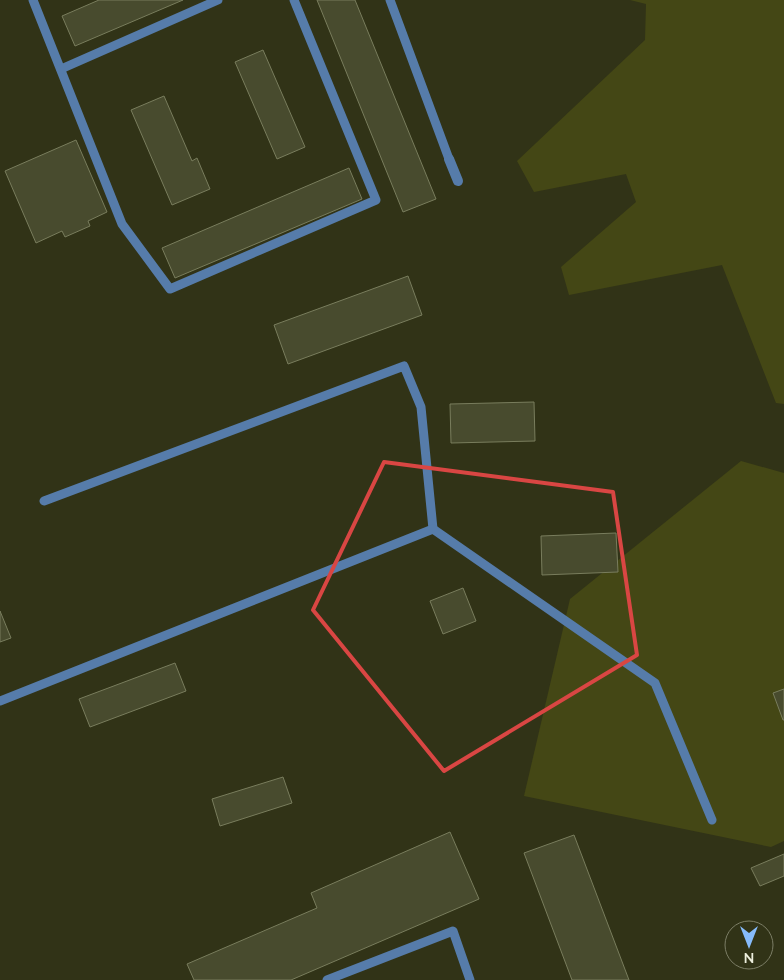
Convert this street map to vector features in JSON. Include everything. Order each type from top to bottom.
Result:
[{"type":"street","points":[[449,159],[458,181]]},
{"type":"lane","points":[[34,0],[122,224],[170,289],[376,200],[294,0]]},
{"type":"lane","points":[[61,69],[218,0]]},
{"type":"lane","points":[[390,0],[449,159]]},
{"type":"lane","points":[[44,502],[404,366],[421,407],[433,529],[655,683],[712,820]]},
{"type":"lane","points":[[0,701],[433,529]]},
{"type":"lane","points":[[327,980],[453,930],[470,980]]},
{"type":"highlighted area","points":[[384,462],[613,492],[637,655],[444,771],[313,610]]},
{"type":"green space","points":[[630,0],[784,0],[784,404],[776,403],[722,265],[569,295],[561,267],[636,202],[626,174],[534,192],[517,161],[645,40],[646,4]]},
{"type":"green space","points":[[741,461],[784,473],[784,841],[771,847],[524,796],[570,599]]},
{"type":"building","points":[[99,0],[183,0],[75,46],[62,16]]},
{"type":"building","points":[[317,0],[355,0],[436,199],[403,212]]},
{"type":"building","points":[[263,50],[305,147],[277,159],[235,62]]},
{"type":"building","points":[[164,96],[192,161],[197,158],[210,189],[172,205],[131,110]]},
{"type":"building","points":[[76,140],[107,212],[88,221],[90,226],[65,237],[62,231],[36,243],[5,171]]},
{"type":"building","points":[[349,168],[362,199],[175,278],[162,248]]},
{"type":"building","points":[[408,276],[422,315],[288,364],[274,325]]},
{"type":"building","points":[[534,402],[535,441],[451,443],[450,404]]},
{"type":"building","points":[[616,533],[618,572],[542,575],[541,536]]},
{"type":"building","points":[[463,588],[476,621],[443,634],[430,601]]},
{"type":"building","points":[[0,611],[11,638],[0,642]]},
{"type":"building","points":[[175,663],[186,691],[90,727],[79,699]]},
{"type":"building","points":[[784,689],[784,720],[783,720],[773,693]]},
{"type":"building","points":[[283,777],[292,803],[220,826],[212,799]]},
{"type":"building","points":[[450,832],[479,899],[291,980],[194,980],[187,964],[317,908],[311,893]]},
{"type":"building","points":[[574,835],[629,980],[572,980],[524,853]]},
{"type":"building","points":[[784,854],[784,876],[760,886],[751,868]]}]
